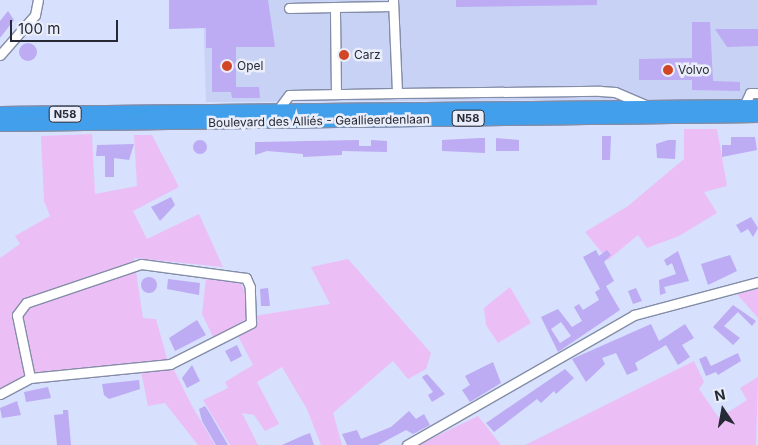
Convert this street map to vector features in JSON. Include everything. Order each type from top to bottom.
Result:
[{"type":"highway","name":"Boulevard des Alliés - Geallieerdenlaan","points":[[0,113],[645,105],[758,106]]},
{"type":"highway","name":"Boulevard des Alliés - Geallieerdenlaan","points":[[0,125],[758,116]]},
{"type":"street","points":[[0,55],[35,15],[38,0]]},
{"type":"street","points":[[289,8],[393,3],[397,92]]},
{"type":"street","points":[[335,7],[336,94]]},
{"type":"street","points":[[277,111],[289,95],[397,92],[600,90],[615,92],[645,105]]},
{"type":"street","points":[[744,106],[750,93],[758,92]]},
{"type":"street","points":[[0,394],[30,378],[170,364],[251,323],[250,287],[246,278],[141,264],[26,303],[17,315],[30,378]]},
{"type":"street","points":[[407,445],[634,315],[758,282]]},
{"type":"shaded area","points":[[203,0],[758,0],[758,99],[206,102]]},
{"type":"shaded area","points":[[684,129],[717,129],[727,186],[704,192],[717,213],[679,236],[647,248],[638,235],[608,260],[585,232],[628,206],[684,159]]},
{"type":"shaded area","points":[[92,134],[95,194],[137,186],[134,135],[152,135],[179,187],[133,211],[147,239],[199,214],[223,267],[134,258],[143,318],[156,319],[168,362],[32,373],[0,390],[0,258],[20,244],[15,236],[50,216],[44,201],[41,136]]},
{"type":"shaded area","points":[[348,259],[431,353],[426,369],[408,379],[393,361],[333,413],[342,445],[321,445],[307,409],[282,367],[257,382],[279,424],[265,431],[254,415],[242,413],[258,445],[230,445],[203,400],[228,388],[225,382],[253,365],[237,334],[254,316],[330,304],[311,267]]},
{"type":"shaded area","points":[[206,278],[239,280],[246,294],[246,319],[214,339],[202,314]]},
{"type":"shaded area","points":[[510,287],[531,323],[498,343],[486,325],[484,308]]},
{"type":"shaded area","points":[[758,288],[758,318],[735,292]]},
{"type":"shaded area","points":[[694,361],[704,382],[699,389],[719,418],[747,400],[740,388],[758,377],[756,445],[525,445]]},
{"type":"shaded area","points":[[173,368],[192,406],[215,445],[198,445],[165,403],[148,406],[141,372]]},
{"type":"shaded area","points":[[478,416],[501,445],[418,445]]},
{"type":"building","points":[[169,0],[268,0],[275,47],[236,47],[236,87],[259,87],[260,98],[232,98],[231,92],[212,92],[212,48],[206,48],[206,28],[169,29]]},
{"type":"building","points":[[456,0],[597,0],[597,5],[456,7]]},
{"type":"building","points":[[8,11],[14,20],[0,38],[0,21]]},
{"type":"building","points":[[692,22],[710,22],[713,81],[740,82],[740,91],[692,90],[692,80],[639,80],[639,59],[692,58]]},
{"type":"building","points":[[715,29],[758,29],[758,46],[727,47]]},
{"type":"building","points":[[28,43],[34,46],[37,52],[34,58],[28,61],[22,58],[19,52],[22,46]]},
{"type":"building","points":[[602,136],[611,136],[610,160],[602,160]]},
{"type":"building","points":[[731,137],[755,137],[757,150],[722,157],[722,145],[731,145]]},
{"type":"building","points":[[485,138],[485,153],[442,151],[442,140]]},
{"type":"building","points":[[496,138],[519,140],[519,151],[496,151]]},
{"type":"building","points":[[200,140],[205,142],[207,147],[205,152],[200,154],[195,152],[193,147],[195,142]]},
{"type":"building","points":[[359,140],[359,146],[371,146],[371,140],[387,141],[387,152],[342,151],[342,155],[303,157],[303,154],[267,151],[255,155],[255,142]]},
{"type":"building","points":[[668,140],[676,140],[675,159],[657,158],[656,144]]},
{"type":"building","points":[[134,144],[129,160],[114,158],[114,177],[105,177],[105,156],[96,156],[97,145]]},
{"type":"building","points":[[171,197],[175,205],[160,221],[151,207]]},
{"type":"building","points":[[751,217],[758,228],[753,237],[748,229],[741,233],[736,225]]},
{"type":"building","points":[[596,250],[599,256],[607,250],[611,255],[604,262],[614,281],[606,286],[620,310],[558,352],[541,317],[558,309],[572,327],[582,321],[574,307],[579,304],[583,310],[599,300],[595,292],[600,289],[583,257]],"holes":[[[561,322],[571,336],[560,343],[551,329]]]},
{"type":"building","points":[[678,251],[689,281],[664,287],[666,293],[660,295],[659,280],[676,274],[672,263],[667,266],[664,260]]},
{"type":"building","points":[[730,255],[737,271],[708,285],[701,264]]},
{"type":"building","points":[[149,277],[155,279],[157,285],[155,291],[149,293],[143,291],[141,285],[143,279]]},
{"type":"building","points":[[168,279],[200,283],[199,295],[167,289]]},
{"type":"building","points":[[268,288],[270,306],[261,306],[260,289]]},
{"type":"building","points":[[636,288],[642,301],[633,304],[628,291]]},
{"type":"building","points":[[733,305],[756,321],[752,326],[738,312],[724,326],[740,338],[733,345],[713,327]]},
{"type":"building","points":[[197,320],[206,335],[175,351],[169,338]]},
{"type":"building","points":[[651,324],[659,341],[685,324],[694,338],[682,345],[690,357],[678,365],[666,345],[635,363],[638,370],[627,375],[616,353],[602,358],[605,364],[586,382],[572,359]]},
{"type":"building","points":[[237,345],[242,356],[231,362],[225,351]]},
{"type":"building","points":[[738,353],[741,361],[718,375],[716,372],[706,376],[699,359],[706,356],[711,366]]},
{"type":"building","points":[[493,362],[501,383],[470,402],[462,390],[470,385],[465,376]]},
{"type":"building","points":[[192,365],[200,381],[187,388],[182,378]]},
{"type":"building","points":[[565,369],[574,378],[556,394],[554,391],[541,403],[537,399],[494,432],[486,423]]},
{"type":"building","points":[[427,374],[445,394],[432,402],[428,395],[433,392],[422,377]]},
{"type":"building","points":[[139,380],[140,389],[109,399],[104,395],[102,384]]},
{"type":"building","points":[[48,387],[51,398],[26,402],[24,392]]},
{"type":"building","points":[[17,401],[21,415],[2,418],[0,408]]},
{"type":"building","points":[[205,406],[228,445],[216,445],[202,421],[199,409]]},
{"type":"building","points":[[63,410],[68,410],[71,445],[57,445],[54,415],[63,414]]},
{"type":"building","points":[[409,411],[416,419],[424,414],[430,425],[413,434],[406,430],[378,445],[347,445],[342,434],[357,430],[361,439],[391,427]]},
{"type":"building","points":[[310,433],[314,445],[282,445],[302,436]]},
{"type":"place","name":"Carz","points":[[344,55]]},
{"type":"place","name":"Opel","points":[[227,66]]},
{"type":"place","name":"Volvo","points":[[668,70]]}]
